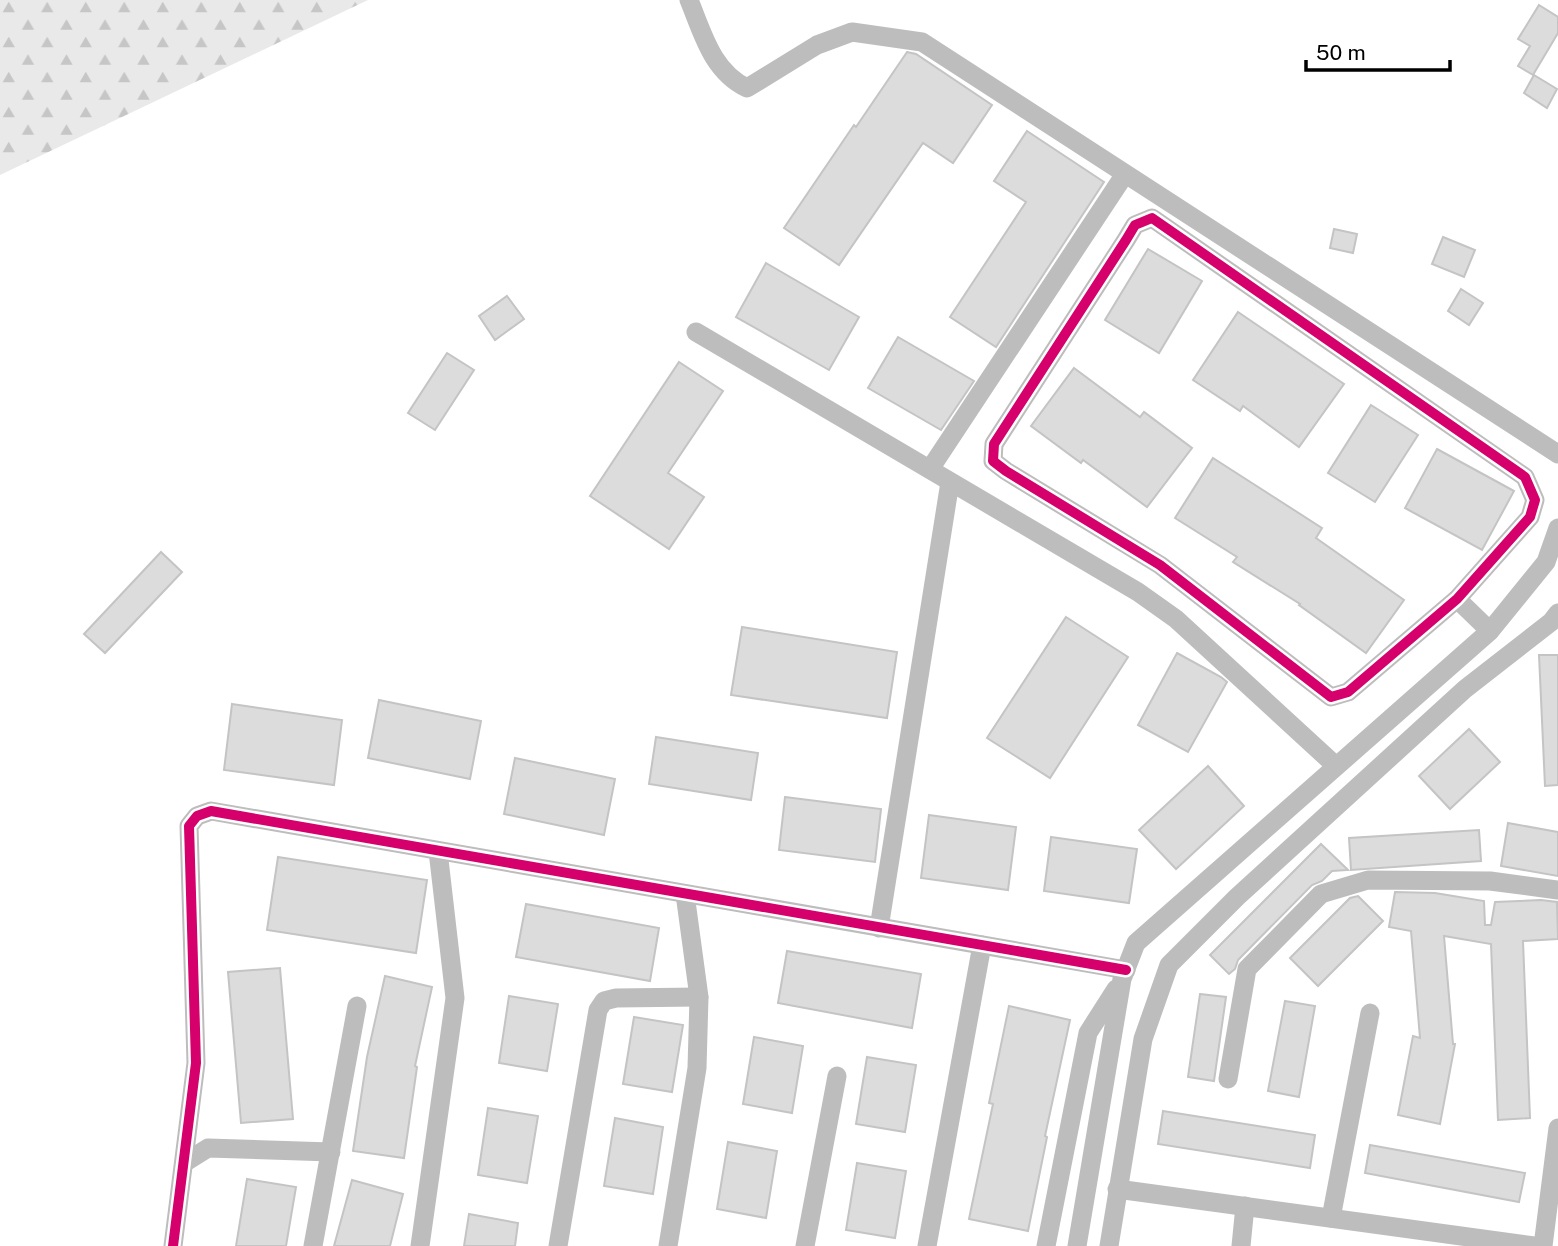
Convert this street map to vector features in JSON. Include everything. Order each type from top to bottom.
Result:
[{"type":"street","points":[[689,0],[713,58],[734,82],[747,88],[817,45],[852,32],[922,43],[1558,454]]},
{"type":"street","points":[[930,469],[1125,174]]},
{"type":"street","points":[[1152,218],[1525,477],[1535,500],[1530,517],[1457,599],[1349,692],[1331,697],[1160,565],[993,461],[994,444],[1135,225],[1152,218]]},
{"type":"street","points":[[696,332],[1138,592],[1176,619],[1336,766]]},
{"type":"street","points":[[879,928],[950,482]]},
{"type":"street","points":[[1046,1246],[1088,1033],[1124,974],[1136,943],[1490,631],[1546,562],[1558,527]]},
{"type":"street","points":[[1138,592],[1160,565]]},
{"type":"street","points":[[1457,599],[1490,631]]},
{"type":"street","points":[[1109,1246],[1143,1039],[1169,965],[1237,897],[1455,698],[1551,622],[1558,613]]},
{"type":"street","points":[[173,1246],[196,1063],[189,826],[197,816],[211,811],[982,945],[1124,974]]},
{"type":"street","points":[[420,1246],[455,998],[438,851]]},
{"type":"street","points":[[1228,1079],[1247,969],[1321,894],[1368,880],[1490,881],[1558,890]]},
{"type":"street","points":[[668,1246],[697,1068],[699,997],[685,894]]},
{"type":"street","points":[[927,1246],[982,945]]},
{"type":"street","points":[[1077,1246],[1124,974]]},
{"type":"street","points":[[558,1246],[598,1010],[604,1001],[616,998],[699,997]]},
{"type":"street","points":[[313,1246],[357,1006]]},
{"type":"street","points":[[1331,1218],[1370,1013]]},
{"type":"street","points":[[805,1246],[837,1076]]},
{"type":"street","points":[[1543,1246],[1558,1128]]},
{"type":"street","points":[[184,1163],[208,1148],[331,1152]]},
{"type":"street","points":[[1117,1189],[1331,1218],[1443,1240],[1534,1246]]},
{"type":"street","points":[[1241,1246],[1245,1206]]},
{"type":"green space","points":[[0,0],[368,0],[0,175]]},
{"type":"building","points":[[1539,5],[1558,17],[1558,33],[1533,75],[1518,66],[1530,46],[1518,39]]},
{"type":"building","points":[[907,52],[916,54],[992,105],[953,163],[923,143],[839,265],[784,228]]},
{"type":"building","points":[[1534,75],[1557,89],[1547,108],[1524,93]]},
{"type":"building","points":[[1027,131],[1104,182],[996,347],[950,317],[1026,202],[994,181]]},
{"type":"building","points":[[1334,229],[1357,234],[1353,253],[1330,248]]},
{"type":"building","points":[[1443,237],[1475,250],[1464,277],[1432,264]]},
{"type":"building","points":[[1148,249],[1202,281],[1159,353],[1105,320]]},
{"type":"building","points":[[766,263],[859,317],[829,370],[736,317]]},
{"type":"building","points":[[1461,289],[1483,303],[1469,325],[1448,311]]},
{"type":"building","points":[[507,296],[524,319],[495,340],[479,316]]},
{"type":"building","points":[[1238,312],[1344,384],[1299,447],[1243,406],[1240,411],[1193,380]]},
{"type":"building","points":[[898,337],[974,381],[941,430],[868,388]]},
{"type":"building","points":[[447,353],[474,370],[435,430],[408,413]]},
{"type":"building","points":[[679,362],[723,391],[668,473],[704,497],[669,549],[590,496]]},
{"type":"building","points":[[1074,368],[1140,417],[1144,412],[1192,448],[1147,507],[1031,426]]},
{"type":"building","points":[[1371,405],[1418,435],[1375,502],[1328,473]]},
{"type":"building","points":[[1437,449],[1514,491],[1482,550],[1405,508]]},
{"type":"building","points":[[1213,458],[1322,528],[1316,538],[1404,600],[1366,653],[1300,604],[1233,562],[1237,557],[1175,518]]},
{"type":"building","points":[[161,552],[182,572],[105,653],[84,634]]},
{"type":"building","points":[[1066,617],[1128,657],[1050,778],[987,738]]},
{"type":"building","points":[[742,627],[897,652],[887,718],[731,695]]},
{"type":"building","points":[[1177,653],[1227,682],[1188,752],[1138,725]]},
{"type":"building","points":[[1539,655],[1558,655],[1558,785],[1545,786]]},
{"type":"building","points":[[379,700],[481,721],[470,779],[368,758]]},
{"type":"building","points":[[232,704],[342,720],[334,785],[224,770]]},
{"type":"building","points":[[1469,729],[1500,762],[1450,809],[1419,776]]},
{"type":"building","points":[[656,737],[758,753],[751,800],[649,784]]},
{"type":"building","points":[[515,758],[615,779],[604,835],[504,814]]},
{"type":"building","points":[[1208,766],[1244,806],[1176,869],[1139,830]]},
{"type":"building","points":[[785,797],[881,809],[875,862],[779,850]]},
{"type":"building","points":[[929,815],[1016,827],[1008,890],[921,878]]},
{"type":"building","points":[[1508,823],[1558,832],[1558,876],[1501,866]]},
{"type":"building","points":[[1479,830],[1481,861],[1351,870],[1349,838]]},
{"type":"building","points":[[1051,837],[1137,849],[1129,903],[1044,891]]},
{"type":"building","points":[[1321,844],[1348,870],[1332,871],[1322,881],[1312,885],[1238,960],[1235,969],[1229,974],[1210,955]]},
{"type":"building","points":[[278,857],[427,880],[416,953],[267,930]]},
{"type":"building","points":[[1395,892],[1435,893],[1484,901],[1485,925],[1491,925],[1495,902],[1557,902],[1558,939],[1523,941],[1530,1118],[1498,1120],[1491,944],[1444,936],[1455,1044],[1440,1124],[1398,1115],[1413,1036],[1420,1038],[1411,931],[1389,927]]},
{"type":"building","points":[[1358,896],[1383,921],[1318,986],[1290,958],[1350,898]]},
{"type":"building","points":[[526,904],[659,928],[650,981],[516,957]]},
{"type":"building","points":[[787,951],[921,974],[912,1028],[778,1003]]},
{"type":"building","points":[[280,968],[293,1119],[241,1123],[228,972]]},
{"type":"building","points":[[385,976],[432,987],[415,1066],[417,1067],[404,1158],[353,1151],[367,1057]]},
{"type":"building","points":[[1200,994],[1226,997],[1214,1081],[1188,1077]]},
{"type":"building","points":[[509,996],[558,1004],[547,1071],[499,1063]]},
{"type":"building","points":[[1285,1001],[1315,1006],[1299,1097],[1268,1091]]},
{"type":"building","points":[[1009,1006],[1070,1020],[1028,1231],[969,1219],[993,1104],[989,1103]]},
{"type":"building","points":[[634,1017],[683,1025],[672,1092],[623,1084]]},
{"type":"building","points":[[754,1037],[803,1046],[792,1113],[743,1104]]},
{"type":"building","points":[[867,1057],[916,1065],[905,1132],[856,1124]]},
{"type":"building","points":[[488,1108],[538,1116],[527,1183],[478,1175]]},
{"type":"building","points":[[1163,1111],[1315,1135],[1310,1168],[1158,1144]]},
{"type":"building","points":[[615,1118],[663,1127],[653,1194],[604,1186]]},
{"type":"building","points":[[728,1142],[777,1151],[766,1218],[717,1209]]},
{"type":"building","points":[[1370,1145],[1525,1173],[1519,1202],[1365,1173]]},
{"type":"building","points":[[857,1163],[906,1171],[895,1238],[846,1230]]},
{"type":"building","points":[[247,1179],[296,1187],[286,1246],[236,1246]]},
{"type":"building","points":[[352,1180],[403,1194],[390,1246],[334,1246]]},
{"type":"building","points":[[469,1214],[518,1223],[515,1246],[464,1246]]},
{"type":"cycle path","points":[[1152,218],[1525,477],[1535,500],[1530,517],[1457,599],[1348,692],[1331,697],[1160,565],[993,461],[994,444],[1135,225],[1152,218]]},
{"type":"cycle path","points":[[173,1246],[196,1063],[189,826],[197,816],[211,811],[1126,970]]}]
